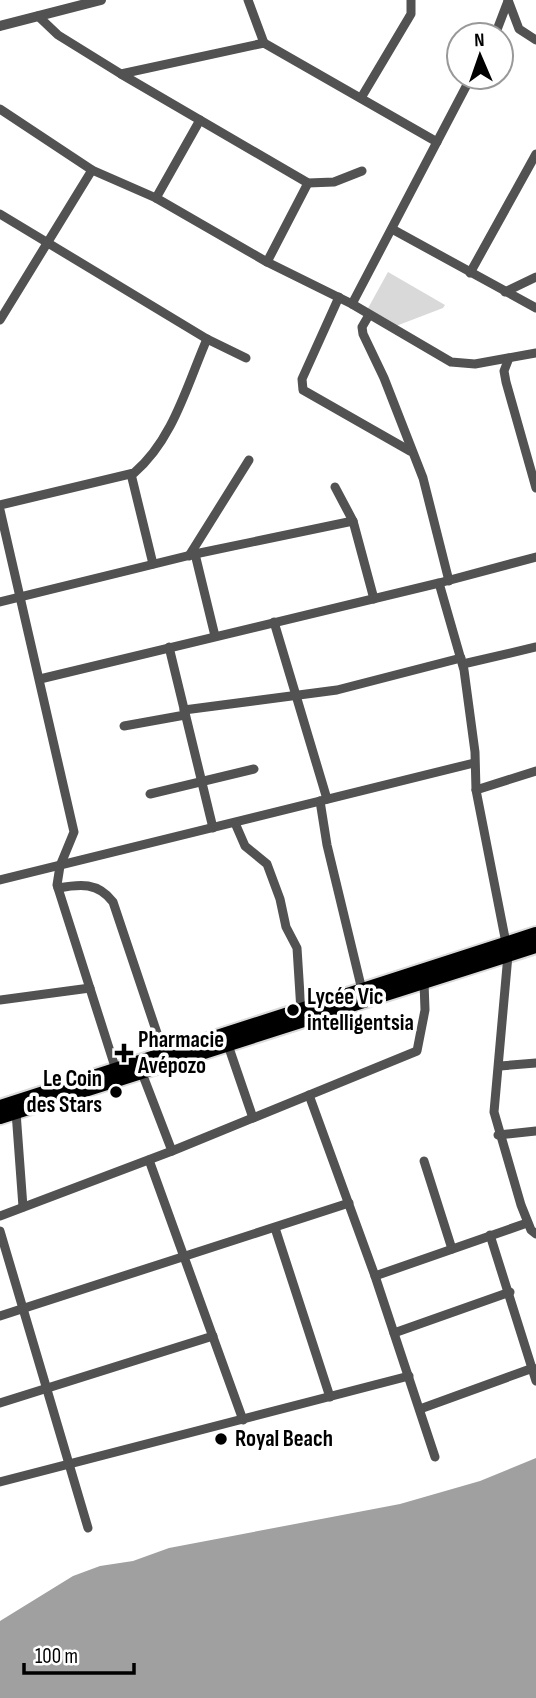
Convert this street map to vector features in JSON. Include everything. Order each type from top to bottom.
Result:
[{"type":"highway","points":[[0,1118],[424,982],[507,949],[536,934]]},
{"type":"highway","points":[[0,1107],[362,990],[507,949],[536,947]]},
{"type":"street","points":[[0,26],[101,0]]},
{"type":"street","points":[[248,0],[264,43],[437,142]]},
{"type":"street","points":[[361,98],[411,14],[411,0]]},
{"type":"street","points":[[500,21],[508,0]]},
{"type":"street","points":[[508,0],[519,29],[536,40]]},
{"type":"street","points":[[38,16],[58,35],[121,74],[308,183],[334,182],[362,171]]},
{"type":"street","points":[[121,74],[264,43]]},
{"type":"street","points":[[352,304],[464,91]]},
{"type":"street","points":[[0,109],[92,170],[156,198],[267,262],[352,304],[451,362],[463,365],[536,353]]},
{"type":"street","points":[[156,198],[200,120]]},
{"type":"street","points":[[470,274],[533,168],[536,154]]},
{"type":"street","points":[[0,320],[92,170]]},
{"type":"street","points":[[267,262],[308,183]]},
{"type":"street","points":[[0,214],[207,339],[246,358]]},
{"type":"street","points":[[392,229],[536,308]]},
{"type":"street","points":[[505,292],[536,277]]},
{"type":"street","points":[[339,297],[302,379],[303,390],[410,451]]},
{"type":"street","points":[[369,315],[362,327],[363,334],[384,378],[410,451],[423,478],[462,661],[476,790],[507,949],[500,1066],[494,1112],[498,1135],[527,1223],[536,1234]]},
{"type":"street","points":[[116,1070],[58,888],[60,866],[74,832],[0,507],[131,474],[147,462],[168,433],[207,339]]},
{"type":"street","points":[[509,358],[504,371],[506,382],[536,488]]},
{"type":"street","points":[[215,636],[192,555],[249,460]]},
{"type":"street","points":[[131,474],[153,564]]},
{"type":"street","points":[[335,487],[353,521],[374,599]]},
{"type":"street","points":[[0,602],[192,555],[353,521]]},
{"type":"street","points":[[40,680],[444,582],[536,557]]},
{"type":"street","points":[[274,622],[324,800],[327,845],[362,990]]},
{"type":"street","points":[[169,647],[213,828]]},
{"type":"street","points":[[124,726],[185,712],[337,690],[536,647]]},
{"type":"street","points":[[1,876],[60,866],[474,763]]},
{"type":"street","points":[[150,794],[254,769]]},
{"type":"street","points":[[476,790],[536,771]]},
{"type":"street","points":[[235,823],[245,846],[267,864],[280,899],[286,927],[297,948],[301,1011]]},
{"type":"street","points":[[58,888],[79,884],[96,886],[113,902],[164,1054]]},
{"type":"street","points":[[0,1216],[172,1151],[417,1051],[425,1010],[424,982]]},
{"type":"street","points":[[0,1000],[90,988]]},
{"type":"street","points":[[228,1045],[253,1118]]},
{"type":"street","points":[[500,1066],[536,1063]]},
{"type":"street","points":[[142,1073],[172,1151]]},
{"type":"street","points":[[309,1095],[375,1276],[435,1457]]},
{"type":"street","points":[[16,1112],[23,1207]]},
{"type":"street","points":[[498,1135],[536,1131]]},
{"type":"street","points":[[149,1160],[243,1420]]},
{"type":"street","points":[[424,1161],[452,1249]]},
{"type":"street","points":[[0,1316],[349,1203]]},
{"type":"street","points":[[375,1276],[527,1223]]},
{"type":"street","points":[[275,1227],[330,1397]]},
{"type":"street","points":[[0,1231],[88,1528]]},
{"type":"street","points":[[491,1235],[536,1381]]},
{"type":"street","points":[[394,1333],[510,1292]]},
{"type":"street","points":[[0,1403],[213,1336]]},
{"type":"street","points":[[420,1409],[533,1368]]},
{"type":"street","points":[[0,1482],[409,1376]]},
{"type":"shaded area","points":[[388,272],[445,305],[396,326],[367,310]]},
{"type":"shaded area","points":[[536,1458],[536,1698],[0,1698],[0,1621],[73,1576],[100,1566],[133,1561],[169,1548],[400,1504],[480,1481]]},
{"type":"place","name":"Lycée Vic intelligentsia","points":[[293,1010]]},
{"type":"place","name":"Pharmacie Avépozo","points":[[124,1053]]},
{"type":"place","name":"Le Coin des Stars","points":[[116,1092]]},
{"type":"place","name":"Royal Beach","points":[[221,1439]]}]
